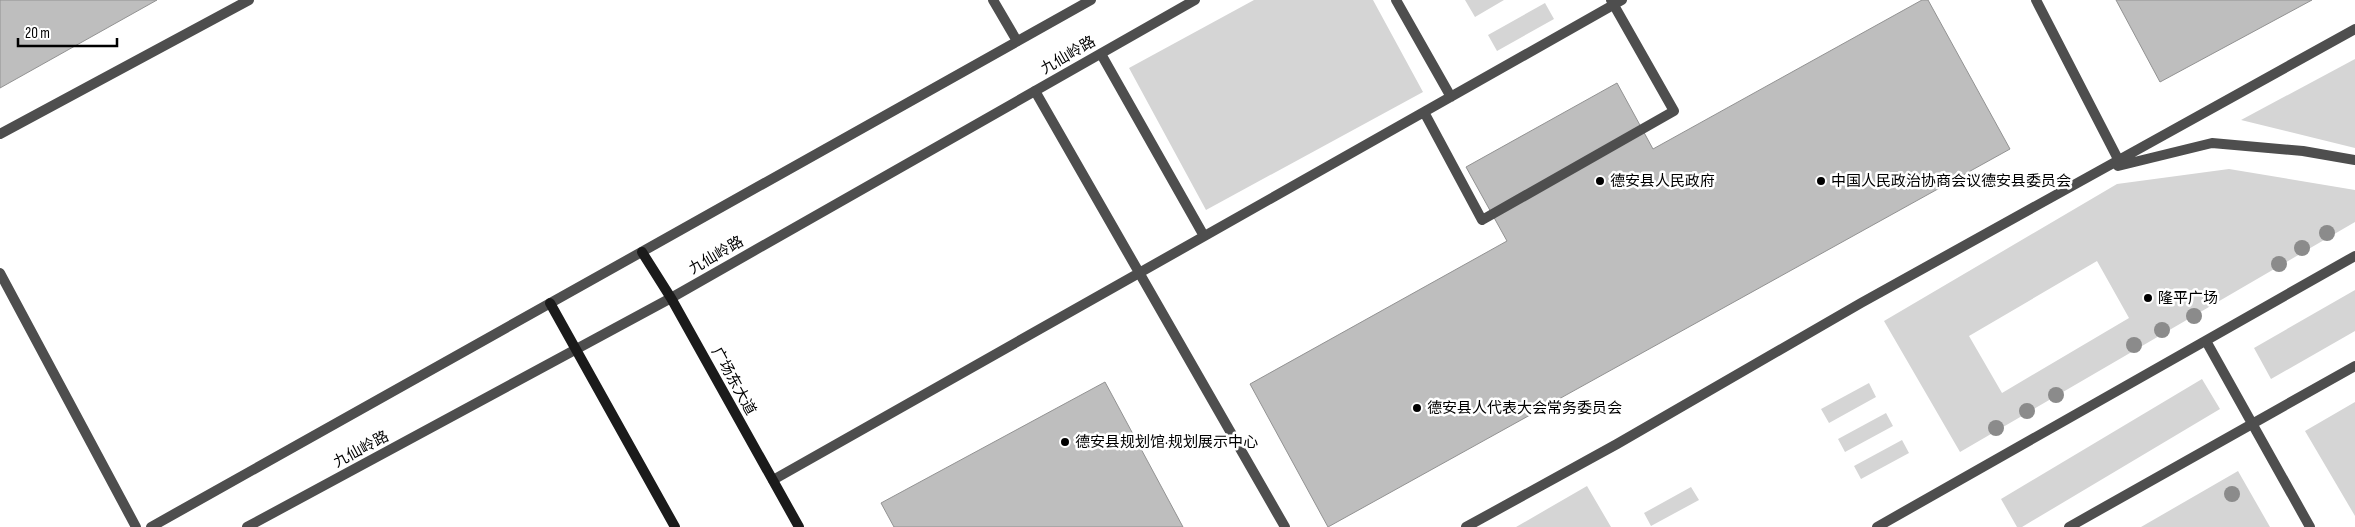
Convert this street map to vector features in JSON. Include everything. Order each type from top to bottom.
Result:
[{"type":"main road","name":"广场东大道","points":[[642,252],[671,298],[798,527]]},
{"type":"main road","points":[[550,304],[675,527]]},
{"type":"street","points":[[0,134],[249,0]]},
{"type":"street","points":[[993,0],[1017,41]]},
{"type":"street","points":[[151,527],[1091,0]]},
{"type":"street","name":"九仙岭路","points":[[248,527],[671,298],[1195,0]]},
{"type":"street","points":[[1396,0],[1451,96]]},
{"type":"street","points":[[2036,0],[2119,161]]},
{"type":"street","points":[[772,480],[1424,112],[1616,1],[1674,111],[1482,220],[1424,112]]},
{"type":"street","points":[[1466,527],[1617,444],[1861,303],[2355,30]]},
{"type":"street","points":[[1101,54],[1204,236]]},
{"type":"street","points":[[1035,91],[1285,527]]},
{"type":"street","points":[[2104,170],[2212,143],[2303,150],[2355,160]]},
{"type":"street","points":[[1877,527],[2355,256]]},
{"type":"street","points":[[0,273],[136,527]]},
{"type":"street","points":[[2206,341],[2310,527]]},
{"type":"street","points":[[2069,527],[2355,366]]},
{"type":"shaded area","points":[[1254,0],[1373,0],[1423,92],[1206,210],[1129,68]]},
{"type":"shaded area","points":[[1465,0],[1504,0],[1475,17]]},
{"type":"shaded area","points":[[1545,3],[1554,19],[1497,51],[1488,35]]},
{"type":"shaded area","points":[[2355,59],[2355,148],[2241,120]]},
{"type":"shaded area","points":[[2229,169],[2355,190],[2355,222],[1960,452],[1884,321],[2117,184]],"holes":[[[2097,261],[2129,318],[2002,393],[1969,336]]]},
{"type":"shaded area","points":[[2355,290],[2355,331],[2271,379],[2254,348]]},
{"type":"shaded area","points":[[2202,379],[2220,409],[2022,527],[2017,527],[2001,499]]},
{"type":"shaded area","points":[[1869,383],[1876,397],[1829,423],[1821,409]]},
{"type":"shaded area","points":[[2355,402],[2355,516],[2305,431]]},
{"type":"shaded area","points":[[1886,413],[1893,426],[1845,452],[1838,439]]},
{"type":"shaded area","points":[[1902,440],[1909,453],[1861,479],[1854,466]]},
{"type":"shaded area","points":[[2238,471],[2270,527],[2141,527]]},
{"type":"shaded area","points":[[1587,486],[1611,527],[1516,527]]},
{"type":"shaded area","points":[[1691,487],[1699,500],[1651,526],[1644,513]]},
{"type":"building","points":[[0,0],[157,0],[0,88]]},
{"type":"building","points":[[1922,0],[1928,0],[2010,149],[1328,527],[1250,384],[1507,241],[1466,167],[1617,83],[1653,149]]},
{"type":"building","points":[[2116,0],[2312,0],[2160,82]]},
{"type":"building","name":"德安县规划馆·规划展示中心","points":[[1105,382],[1183,527],[894,527],[881,503]]},
{"type":"place","name":"德安县人民政府","points":[[1600,181]]},
{"type":"place","name":"中国人民政治协商会议德安县委员会","points":[[1821,181]]},
{"type":"place","name":"隆平广场","points":[[2148,298]]},
{"type":"place","name":"德安县人代表大会常务委员会","points":[[1417,408]]},
{"type":"place","name":"德安县规划馆·规划展示中心","points":[[1065,442]]}]
